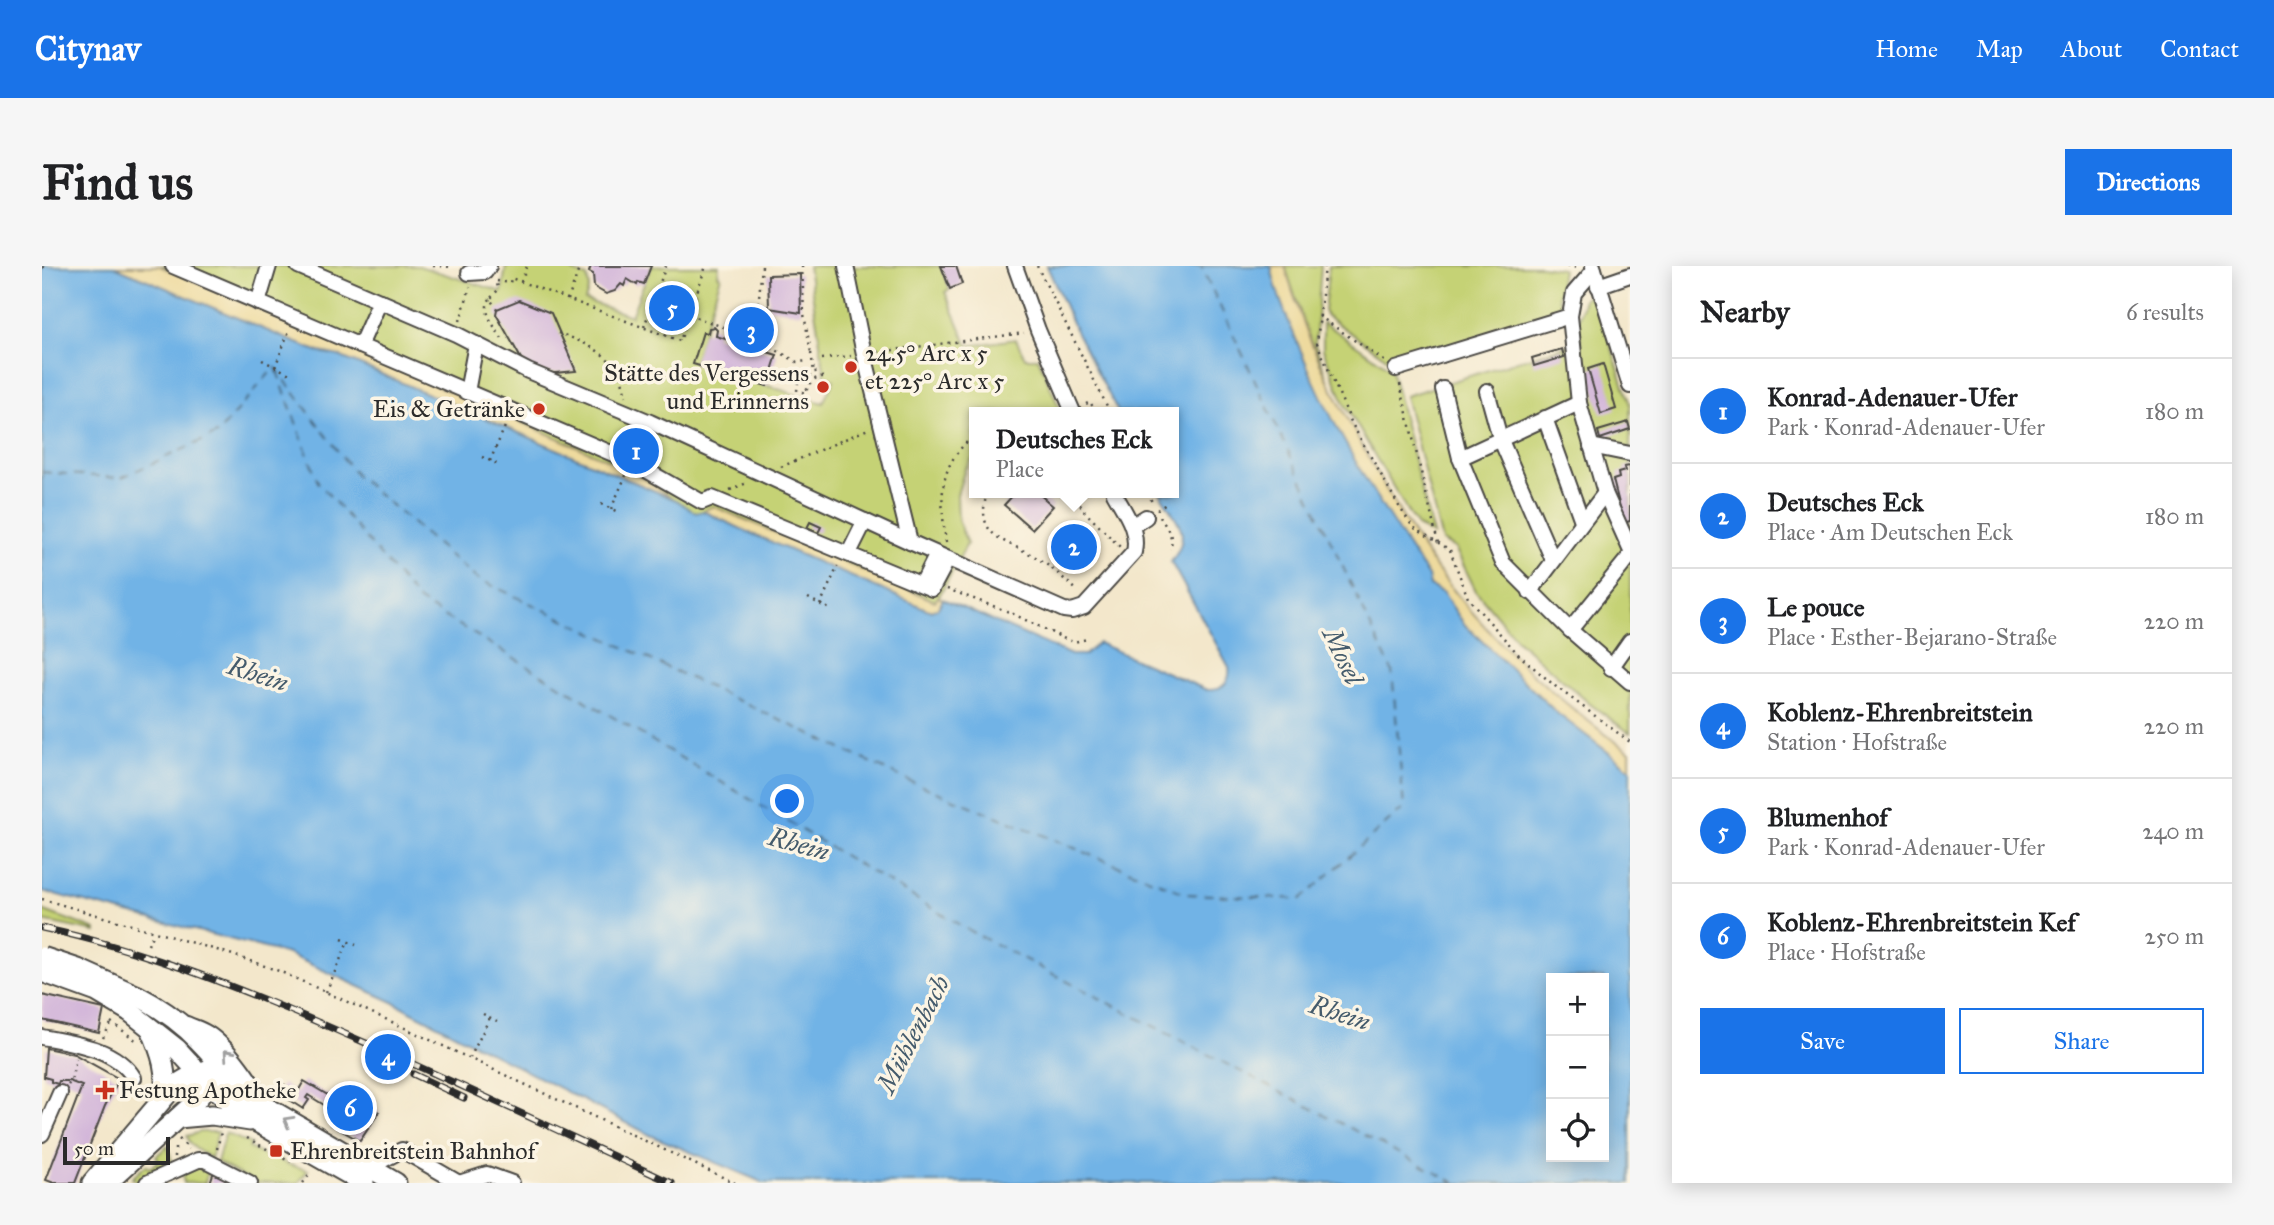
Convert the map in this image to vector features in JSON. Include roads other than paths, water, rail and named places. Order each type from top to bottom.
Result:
[{"type":"main road","points":[[42,957],[78,969],[134,1004],[149,1025],[205,1078],[261,1115],[367,1175],[396,1183]]},
{"type":"main road","points":[[42,972],[173,1018],[200,1042],[261,1115]]},
{"type":"main road","points":[[149,1025],[163,1059],[163,1098]]},
{"type":"main road","points":[[106,1179],[174,1086],[205,1078],[222,1067]]},
{"type":"main road","points":[[106,1179],[178,1118],[205,1078]]},
{"type":"main road","points":[[178,1118],[261,1115]]},
{"type":"street","points":[[173,266],[631,465],[702,502],[712,498],[922,584],[942,556]]},
{"type":"street","points":[[258,303],[269,266]]},
{"type":"street","points":[[298,266],[456,334],[513,363],[766,474],[942,556],[1056,620],[1079,610],[1090,601],[1131,558],[1136,543],[1132,526],[1117,498]]},
{"type":"street","points":[[471,273],[485,272],[489,266]]},
{"type":"street","points":[[846,266],[864,354],[910,542]]},
{"type":"street","points":[[1015,266],[1038,330],[1071,407]]},
{"type":"street","points":[[1593,268],[1630,386]]},
{"type":"street","points":[[1593,268],[1574,293],[1570,316],[1579,403],[1605,493],[1630,549]]},
{"type":"street","points":[[1598,286],[1630,275]]},
{"type":"street","points":[[360,346],[380,301]]},
{"type":"street","points":[[1396,369],[1570,316]]},
{"type":"street","points":[[467,392],[476,344]]},
{"type":"street","points":[[1443,389],[1460,458],[1503,563],[1570,630],[1630,682]]},
{"type":"street","points":[[1487,391],[1500,438],[1553,561]]},
{"type":"street","points":[[1460,458],[1579,403]]},
{"type":"street","points":[[1545,418],[1582,521]]},
{"type":"street","points":[[1591,446],[1630,454]]},
{"type":"street","points":[[1530,592],[1605,493]]},
{"type":"street","points":[[1132,526],[1146,517]]},
{"type":"street","points":[[847,552],[864,521]]},
{"type":"street","points":[[1570,630],[1630,556]]},
{"type":"street","points":[[1611,668],[1630,641]]},
{"type":"street","points":[[173,1018],[208,1034],[223,1048],[253,1083],[261,1115]]},
{"type":"street","points":[[42,1037],[96,1050],[121,1062],[134,1078]]},
{"type":"street","points":[[42,1134],[60,1093]]},
{"type":"street","points":[[367,1175],[402,1150],[459,1183],[487,1174],[512,1183]]},
{"type":"street","points":[[147,1183],[198,1160],[205,1160],[250,1183]]},
{"type":"water","points":[[42,266],[114,266],[319,352],[339,356],[676,500],[696,513],[703,511],[931,611],[938,608],[943,599],[1071,655],[1085,655],[1098,643],[1207,690],[1217,689],[1227,681],[1229,667],[1171,562],[1178,552],[1182,535],[1177,519],[1163,498],[1179,498],[1179,407],[1115,407],[1073,325],[1047,266],[1271,266],[1286,314],[1325,404],[1373,492],[1428,576],[1430,586],[1443,593],[1464,624],[1558,714],[1630,769],[1630,1183],[764,1183],[650,1135],[395,1003],[288,954],[42,891]]},
{"type":"railway","points":[[42,928],[161,961],[277,1005],[672,1183]]},
{"type":"railway","points":[[413,1074],[464,1098]]},
{"type":"place","name":"Blumenhof","points":[[672,308]]},
{"type":"place","name":"Le pouce","points":[[751,330]]},
{"type":"place","name":"24.5° Arc x 5 et 225° Arc x 5","points":[[851,367]]},
{"type":"place","name":"Stätte des Vergessens und Erinnerns","points":[[823,387]]},
{"type":"place","name":"Eis & Getränke","points":[[539,409]]},
{"type":"place","name":"Konrad-Adenauer-Ufer","points":[[636,451]]},
{"type":"place","name":"Deutsches Eck","points":[[1074,547]]},
{"type":"place","name":"Koblenz-Ehrenbreitstein","points":[[388,1057]]},
{"type":"place","name":"Festung Apotheke","points":[[105,1090]]},
{"type":"place","name":"Koblenz-Ehrenbreitstein Kef","points":[[350,1108]]},
{"type":"place","name":"Ehrenbreitstein Bahnhof","points":[[276,1151]]},
{"type":"water label","name":"Mosel","points":[[1343,656]]},
{"type":"water label","name":"Rhein","points":[[258,674]]},
{"type":"water label","name":"Rhein","points":[[799,844]]},
{"type":"water label","name":"Rhein","points":[[1340,1013]]},
{"type":"water label","name":"Mühlenbach","points":[[913,1034]]}]
